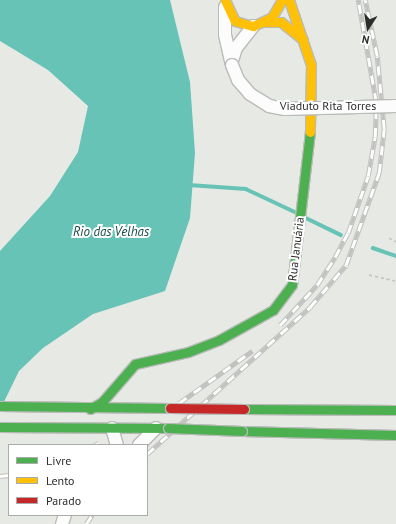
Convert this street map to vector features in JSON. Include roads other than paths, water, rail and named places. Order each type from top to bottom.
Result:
[{"type":"main road","points":[[264,22],[277,10],[282,0]]},
{"type":"main road","name":"Rua Januária","points":[[90,409],[102,402],[135,364],[188,352],[273,310],[292,285],[305,174],[313,82],[303,40],[289,0]]},
{"type":"main road","points":[[225,3],[235,21],[252,26],[264,22],[280,22],[303,40]]},
{"type":"main road","points":[[124,378],[125,392],[143,409]]},
{"type":"main road","points":[[0,406],[62,409],[170,408],[244,410],[396,410]]},
{"type":"main road","points":[[0,427],[162,428],[396,435]]},
{"type":"street","name":"Viaduto Rita Torres","points":[[225,3],[225,35],[232,64],[238,80],[250,94],[269,106],[285,109],[396,106]]},
{"type":"street","points":[[232,64],[236,48],[252,26]]},
{"type":"street","points":[[112,428],[117,444]]},
{"type":"street","points":[[140,444],[162,428]]},
{"type":"water","name":"Rio das Velhas","points":[[0,0],[170,0],[190,82],[195,153],[190,218],[165,291],[93,314],[43,348],[19,371],[0,410],[0,251],[50,196],[78,152],[88,106],[48,70],[0,41]]},
{"type":"waterway","points":[[189,185],[246,189],[297,213]]},
{"type":"waterway","points":[[304,217],[341,235]]},
{"type":"waterway","points":[[373,248],[396,256]]},
{"type":"railway","points":[[280,325],[317,285],[335,257],[348,233],[368,176],[375,137],[376,102],[358,0]]},
{"type":"railway","points":[[148,453],[310,307],[346,265],[379,173],[384,129],[377,56],[365,0]]},
{"type":"railway","points":[[179,403],[252,351]]},
{"type":"railway","points":[[0,476],[8,475]]},
{"type":"railway","points":[[86,524],[91,516]]}]
